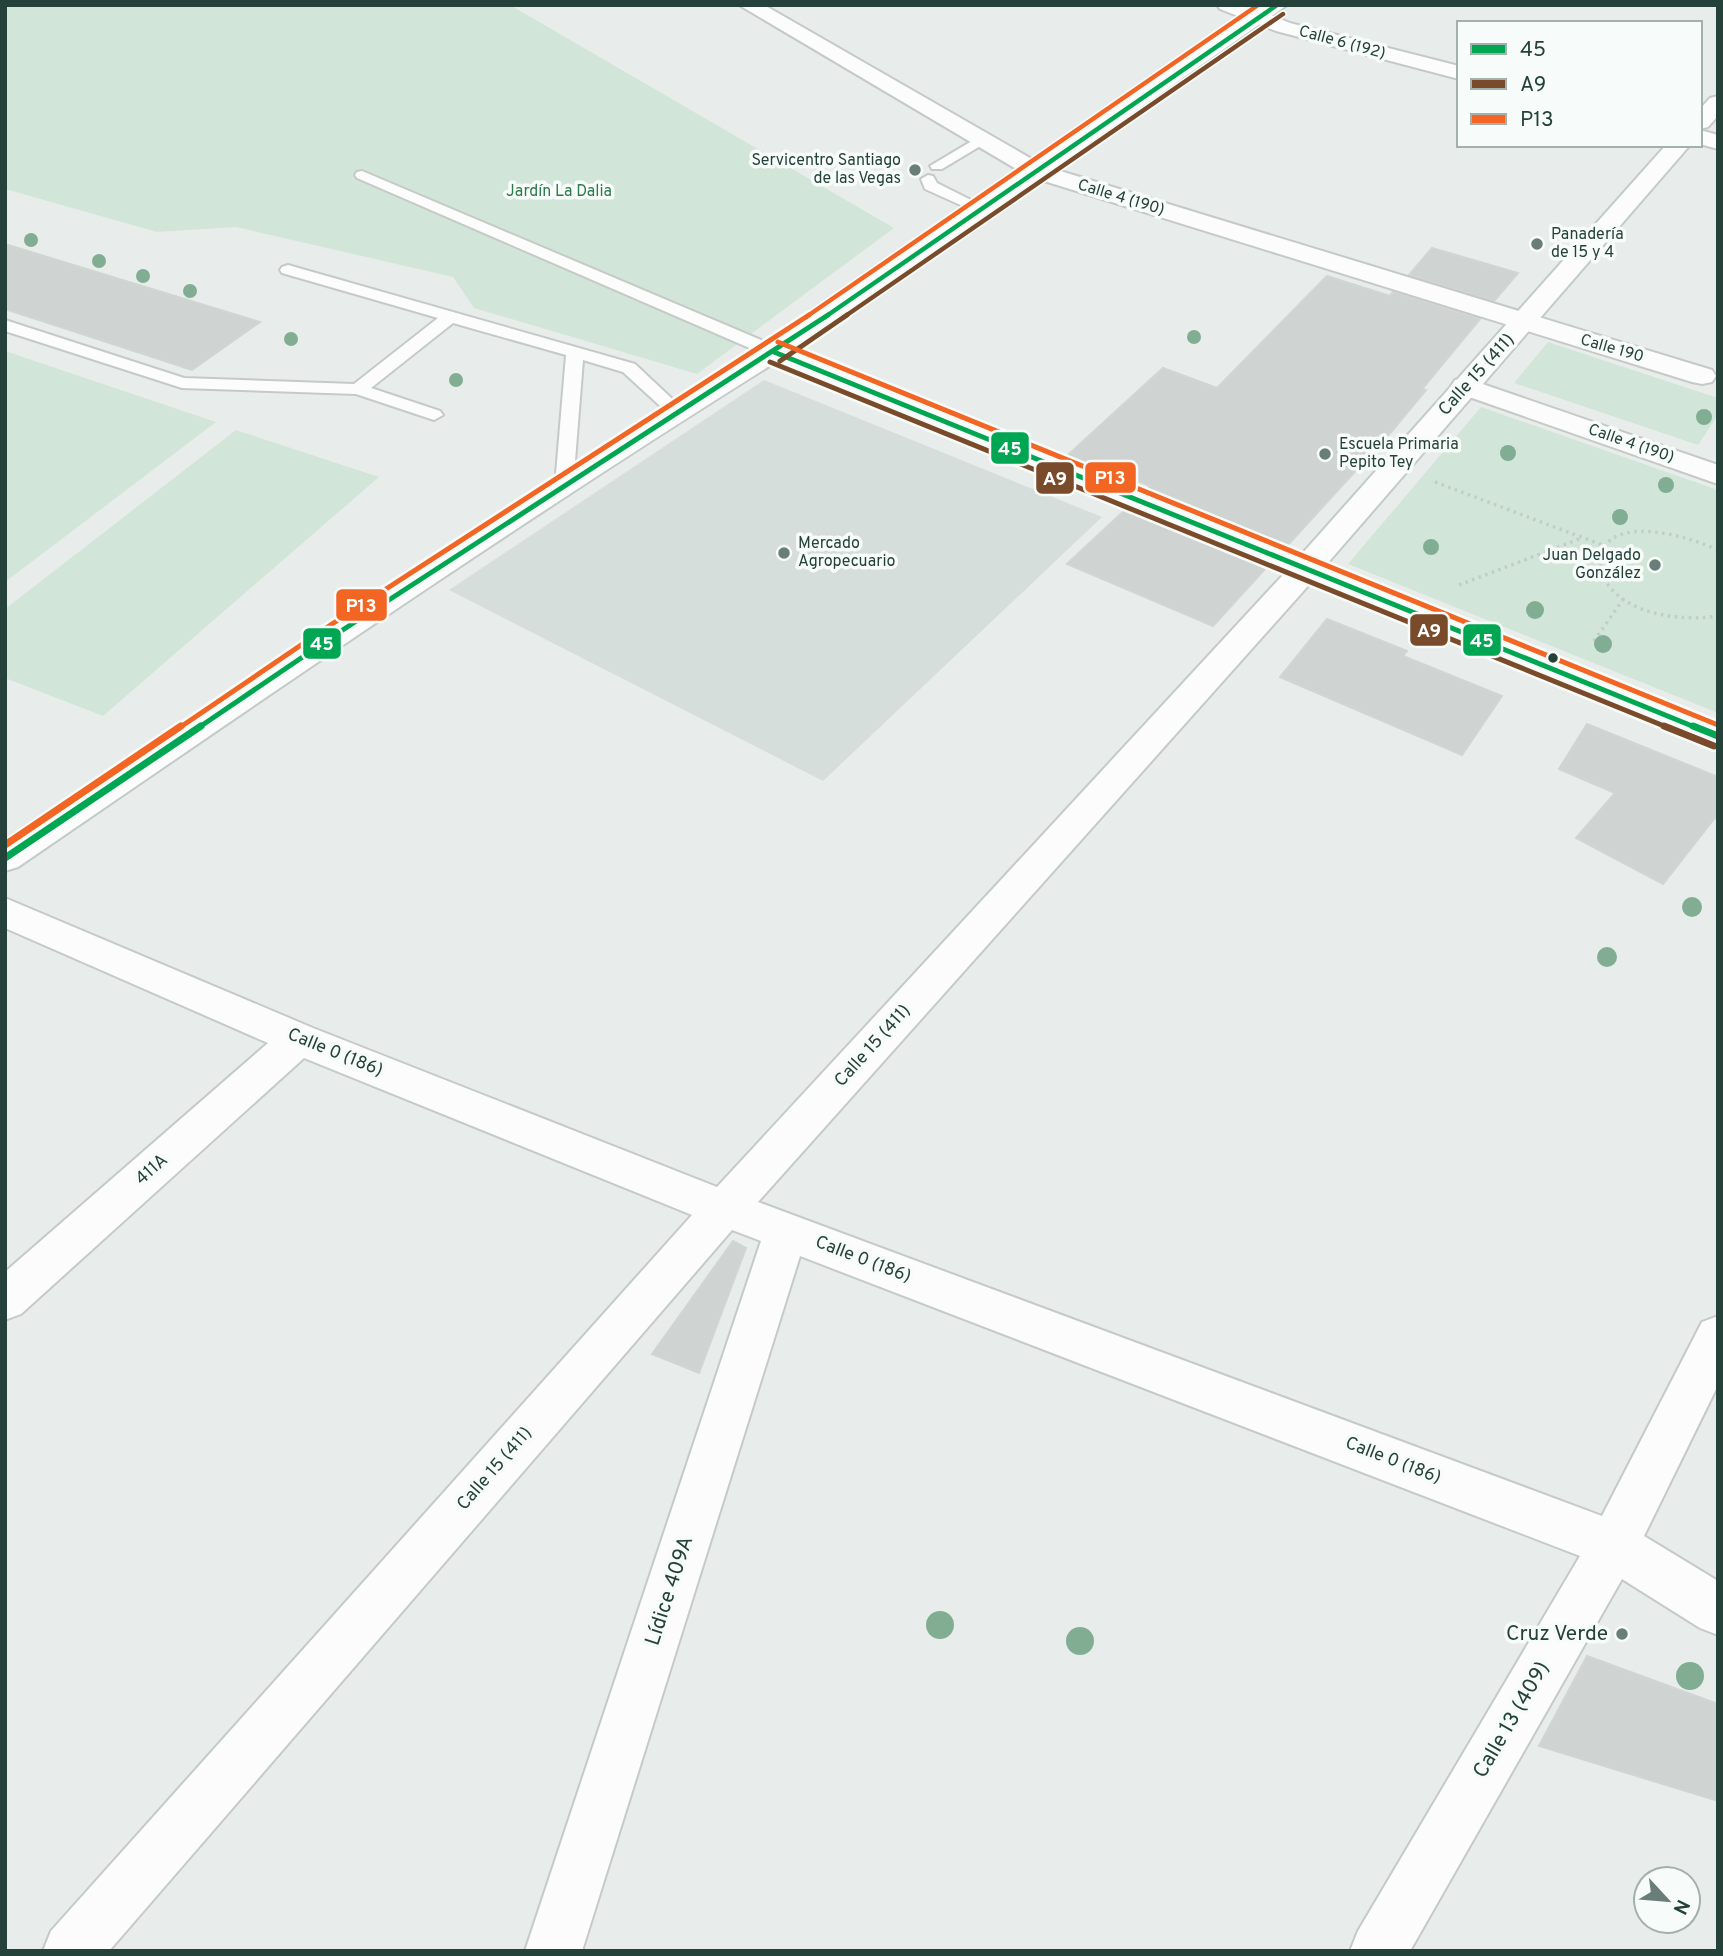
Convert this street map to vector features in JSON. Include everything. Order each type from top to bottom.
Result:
[{"type":"street","name":"Calle 4 (190)","points":[[750,5],[1036,171],[1523,323]]},
{"type":"street","name":"Calle 6 (192)","points":[[1227,5],[1257,19],[1457,73]]},
{"type":"street","points":[[5,858],[338,633],[677,412],[774,352],[1277,5]]},
{"type":"street","points":[[1702,120],[1718,103]]},
{"type":"street","name":"Calle 15 (411)","points":[[71,1951],[724,1209],[1305,570],[1677,147]]},
{"type":"street","name":"Calle 190","points":[[1523,323],[1702,376]]},
{"type":"street","points":[[774,352],[1718,736]]},
{"type":"street","name":"Calle 4 (190)","points":[[1465,386],[1718,475]]},
{"type":"street","name":"Calle 0 (186)","points":[[5,912],[299,1039],[724,1209],[1614,1545],[1718,1610]]},
{"type":"street","name":"411A","points":[[5,1300],[299,1039]]},
{"type":"street","name":"Lídice 409A","points":[[553,1951],[786,1231]]},
{"type":"street","name":"Calle 13 (409)","points":[[1378,1951],[1614,1545],[1718,1337]]},
{"type":"lane","points":[[981,209],[930,186],[933,173],[982,139]]},
{"type":"lane","points":[[362,175],[774,352]]},
{"type":"lane","points":[[288,270],[629,368],[677,412]]},
{"type":"lane","points":[[358,389],[450,317]]},
{"type":"lane","points":[[5,325],[182,383],[358,389],[434,415]]},
{"type":"lane","points":[[564,486],[575,353]]},
{"type":"path","points":[[1440,471],[1432,481],[1605,546]]},
{"type":"path","points":[[1718,550],[1679,534],[1634,532],[1618,537],[1605,546],[1599,558],[1600,571],[1609,585],[1624,598],[1646,610],[1671,618],[1697,620],[1718,616]]},
{"type":"path","points":[[1453,587],[1583,538]]},
{"type":"path","points":[[1570,675],[1624,598]]},
{"type":"shaded area","name":"Mercado Agropecuario","points":[[764,380],[1102,517],[823,781],[449,590]]},
{"type":"green space","name":"Jardín La Dalia","points":[[5,5],[510,5],[894,228],[697,374],[474,308],[453,277],[236,227],[157,232],[5,189]]},
{"type":"green space","points":[[1548,342],[1718,398],[1718,415],[1698,445],[1514,383]]},
{"type":"green space","points":[[5,351],[216,422],[5,582]]},
{"type":"green space","points":[[1481,407],[1718,490],[1718,713],[1348,564]]},
{"type":"green space","points":[[236,430],[379,477],[103,716],[5,678],[5,609]]},
{"type":"building","points":[[5,244],[260,322],[192,370],[5,309]]},
{"type":"building","points":[[1432,248],[1518,273],[1494,301],[1409,275]]},
{"type":"building","points":[[1327,276],[1390,296],[1393,292],[1480,319],[1422,389],[1426,390],[1392,431],[1287,546],[1146,490],[1150,486],[1068,455],[1163,368],[1217,388]]},
{"type":"building","points":[[1125,510],[1266,568],[1213,626],[1067,564]]},
{"type":"building","points":[[1327,619],[1407,651],[1403,656],[1502,696],[1462,755],[1280,677]]},
{"type":"building","points":[[1587,724],[1718,777],[1718,814],[1663,884],[1576,838],[1615,793],[1559,769]]},
{"type":"building","points":[[733,1241],[746,1248],[699,1373],[652,1354]]},
{"type":"building","points":[[1587,1656],[1718,1704],[1718,1801],[1539,1746]]},
{"type":"transit line","name":"P13","points":[[5,845],[332,624],[671,403],[768,343],[1258,5]]},
{"type":"transit line","name":"45","points":[[5,858],[338,633],[677,412],[774,352],[1277,5]]},
{"type":"transit line","name":"A9","points":[[780,361],[1283,14]]},
{"type":"transit line","name":"P13","points":[[778,342],[1718,725]]},
{"type":"transit line","name":"45","points":[[774,352],[1718,736]]},
{"type":"transit line","name":"A9","points":[[770,362],[1714,746]]},
{"type":"place","name":"Servicentro Santiago de las Vegas","points":[[915,170]]},
{"type":"place","name":"Panadería de 15 y 4","points":[[1537,244]]},
{"type":"place","name":"Escuela Primaria Pepito Tey","points":[[1325,454]]},
{"type":"place","name":"Mercado Agropecuario","points":[[784,553]]},
{"type":"place","name":"Juan Delgado González","points":[[1655,565]]},
{"type":"place","name":"Cruz Verde","points":[[1622,1634]]}]
